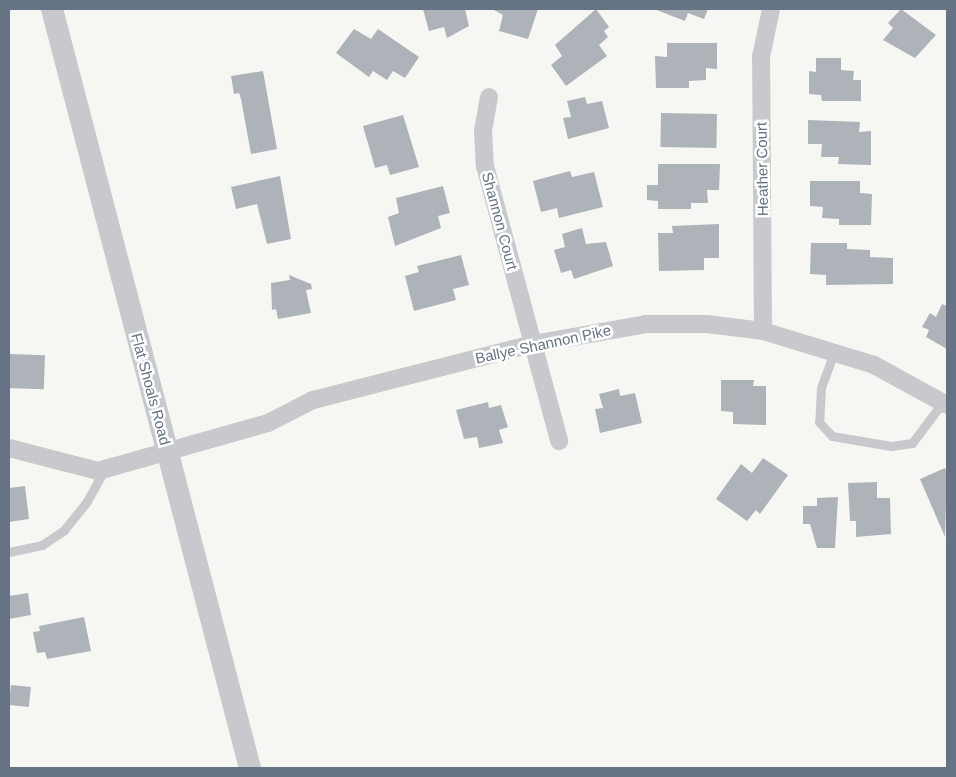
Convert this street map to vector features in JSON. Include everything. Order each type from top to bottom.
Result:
[{"type":"street","name":"Flat Shoals Road","points":[[52,9],[250,768]]},
{"type":"street","name":"Heather Court","points":[[764,331],[760,57],[771,9]]},
{"type":"street","name":"Shannon Court","points":[[489,97],[483,131],[485,166],[559,440]]},
{"type":"street","name":"Ballye Shannon Pike","points":[[105,469],[268,423],[314,400],[533,344],[646,324],[707,324],[764,331],[874,364],[945,403]]},
{"type":"street","points":[[9,448],[105,469]]},
{"type":"lane","points":[[835,351],[820,388],[819,422],[832,436],[891,446],[912,443],[945,403]]},
{"type":"lane","points":[[9,552],[42,545],[64,530],[86,503],[105,469]]},
{"type":"building","points":[[423,9],[465,9],[469,26],[447,38],[444,27],[429,31]]},
{"type":"building","points":[[492,9],[538,9],[528,39],[499,31],[503,15]]},
{"type":"building","points":[[596,9],[609,27],[604,31],[608,37],[599,45],[607,56],[566,86],[551,65],[562,56],[555,45]]},
{"type":"building","points":[[654,9],[708,9],[704,19],[688,13],[685,21]]},
{"type":"building","points":[[901,9],[936,35],[915,58],[883,40],[893,28],[888,23]]},
{"type":"building","points":[[354,29],[371,39],[378,29],[419,57],[405,78],[393,71],[387,80],[373,71],[369,77],[336,53]]},
{"type":"building","points":[[667,43],[717,43],[717,69],[706,68],[706,80],[689,81],[689,88],[656,88],[655,56],[667,57]]},
{"type":"building","points":[[816,58],[841,58],[841,70],[854,71],[853,80],[861,80],[861,101],[822,101],[821,95],[809,94],[809,71],[816,72]]},
{"type":"building","points":[[263,71],[277,149],[251,154],[241,99],[239,93],[234,94],[231,76]]},
{"type":"building","points":[[585,97],[587,104],[602,101],[609,128],[568,139],[563,118],[571,117],[567,101]]},
{"type":"building","points":[[661,113],[717,114],[716,148],[660,147]]},
{"type":"building","points":[[403,115],[419,167],[390,175],[387,165],[375,168],[363,126]]},
{"type":"building","points":[[808,120],[860,122],[859,132],[871,131],[871,165],[838,164],[839,157],[821,157],[822,144],[808,144]]},
{"type":"building","points":[[658,164],[720,164],[719,190],[707,190],[708,203],[691,203],[691,209],[658,209],[658,201],[647,200],[647,185],[658,185]]},
{"type":"building","points":[[570,171],[572,177],[594,172],[603,207],[559,218],[557,208],[541,212],[533,181]]},
{"type":"building","points":[[280,176],[291,239],[267,244],[257,204],[236,209],[231,187]]},
{"type":"building","points":[[810,181],[860,181],[860,193],[872,194],[871,225],[839,225],[839,219],[822,218],[823,207],[810,206]]},
{"type":"building","points":[[443,186],[450,213],[438,216],[441,228],[395,246],[388,217],[399,213],[396,198]]},
{"type":"building","points":[[719,224],[719,258],[704,258],[704,270],[659,271],[658,233],[673,233],[672,226]]},
{"type":"building","points":[[582,228],[586,244],[606,242],[613,266],[574,279],[571,270],[561,273],[554,250],[565,247],[562,234]]},
{"type":"building","points":[[811,243],[847,243],[847,249],[870,250],[870,257],[893,258],[893,284],[826,285],[826,275],[810,274]]},
{"type":"building","points":[[461,255],[469,285],[453,289],[456,300],[414,311],[405,276],[419,272],[417,266]]},
{"type":"building","points":[[289,275],[311,284],[312,289],[306,290],[311,313],[278,319],[276,309],[272,310],[271,283],[290,280]]},
{"type":"building","points":[[942,304],[947,306],[947,349],[926,337],[929,330],[922,327],[930,313],[936,317]]},
{"type":"building","points":[[9,354],[45,355],[44,389],[9,388]]},
{"type":"building","points":[[721,380],[754,380],[753,386],[766,386],[766,425],[733,424],[733,412],[721,411]]},
{"type":"building","points":[[619,389],[620,396],[635,393],[642,423],[600,433],[595,409],[603,408],[599,394]]},
{"type":"building","points":[[488,402],[489,408],[501,405],[508,427],[499,430],[503,443],[479,448],[477,437],[464,439],[456,410]]},
{"type":"building","points":[[763,458],[788,475],[760,514],[756,510],[747,521],[716,499],[741,464],[752,473]]},
{"type":"building","points":[[945,468],[947,474],[945,537],[920,479]]},
{"type":"building","points":[[877,482],[877,498],[890,498],[891,534],[856,537],[856,521],[850,521],[848,483]]},
{"type":"building","points":[[25,486],[29,519],[9,522],[9,488]]},
{"type":"building","points":[[838,497],[835,548],[817,548],[810,524],[803,524],[803,506],[817,506],[817,498]]},
{"type":"building","points":[[28,593],[31,615],[9,619],[9,596]]},
{"type":"building","points":[[84,617],[91,651],[47,659],[45,652],[37,653],[33,632],[40,631],[39,626]]},
{"type":"building","points":[[11,685],[31,687],[29,707],[9,705]]}]
